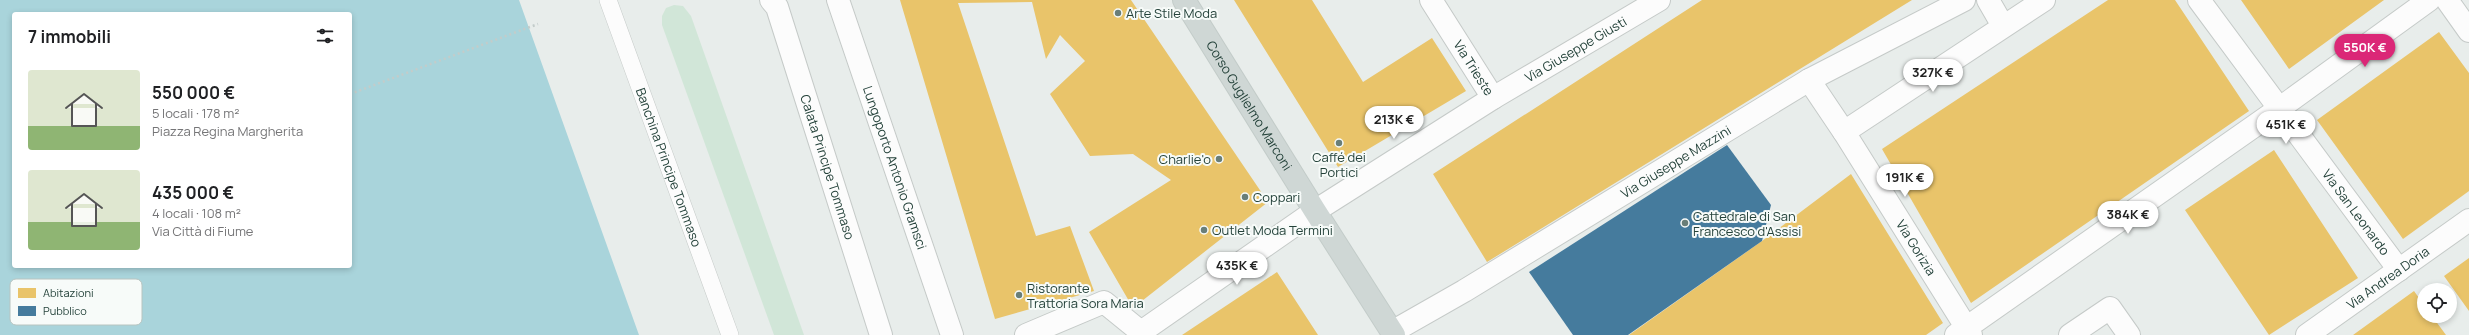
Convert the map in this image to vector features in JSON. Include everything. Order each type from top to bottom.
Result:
[{"type":"main road","name":"Corso Guglielmo Marconi","points":[[1184,0],[1314,212],[1393,333]]},
{"type":"street","name":"Calata Principe Tommaso","points":[[771,0],[777,7],[881,335]]},
{"type":"street","name":"Lungoporto Antonio Gramsci","points":[[838,0],[952,335]]},
{"type":"street","name":"Via Trieste","points":[[1142,333],[1314,212],[1493,98],[1431,0]]},
{"type":"street","name":"Via Giuseppe Giusti","points":[[1493,98],[1659,0]]},
{"type":"street","name":"Via Giuseppe Mazzini","points":[[1393,333],[1809,80],[1964,0]]},
{"type":"street","points":[[1988,0],[2002,26]]},
{"type":"street","points":[[1844,132],[2002,26],[2044,0]]},
{"type":"street","name":"Via San Leonardo","points":[[2200,0],[2399,270]]},
{"type":"street","points":[[1964,333],[2429,0]]},
{"type":"street","points":[[2447,0],[2469,31]]},
{"type":"street","name":"Via Gorizia","points":[[1809,80],[1844,132],[1964,333]]},
{"type":"street","name":"Via Andrea Doria","points":[[2307,335],[2469,220]]},
{"type":"street","points":[[1026,335],[1104,302],[1142,333]]},
{"type":"street","points":[[2070,335],[2110,308],[2129,335]]},
{"type":"lane","name":"Banchina Principe Tommaso","points":[[608,0],[730,335]]},
{"type":"path","points":[[352,93],[538,24]]},
{"type":"green space","points":[[674,5],[683,6],[691,16],[804,335],[774,335],[662,25],[662,16],[666,8]]},
{"type":"water","points":[[0,0],[519,0],[639,335],[0,335]]},
{"type":"building: Abitazioni","points":[[900,0],[1131,0],[1268,202],[1133,308],[1089,232],[1171,180],[1133,154],[1090,156],[1050,94],[1085,61],[1060,35],[1046,59],[1032,2],[958,3],[1036,236],[1070,226],[1094,291],[995,319]]},
{"type":"building: Abitazioni","points":[[1234,0],[1312,0],[1363,82],[1432,38],[1466,91],[1338,167]]},
{"type":"building: Abitazioni","points":[[1702,0],[1912,0],[1487,262],[1433,174]]},
{"type":"building: Abitazioni","points":[[2108,0],[2175,0],[2249,111],[1971,303],[1882,149]]},
{"type":"building: Abitazioni","points":[[2241,0],[2384,0],[2289,69]]},
{"type":"building: Abitazioni","points":[[2439,32],[2469,73],[2469,191],[2403,239],[2317,120]]},
{"type":"building: Abitazioni","points":[[2274,150],[2358,278],[2269,335],[2185,210]]},
{"type":"building: Abitazioni","points":[[1851,174],[1943,323],[1926,335],[1629,335],[1762,241]]},
{"type":"building: Abitazioni","points":[[2469,258],[2469,311],[2457,294],[2457,283],[2449,283],[2444,276]]},
{"type":"building: Abitazioni","points":[[1277,272],[1318,335],[1182,335]]},
{"type":"building: Abitazioni","points":[[2414,291],[2417,295],[2417,323],[2437,323],[2446,335],[2353,335]]},
{"type":"building: Pubblico","name":"Cattedrale di San Francesco d'Assisi","points":[[1727,145],[1771,205],[1762,241],[1628,335],[1573,335],[1529,272]]},
{"type":"place","name":"Arte Stile Moda","points":[[1118,13]]},
{"type":"place","name":"Caffé dei Portici","points":[[1339,143]]},
{"type":"place","name":"Charlie'o","points":[[1219,159]]},
{"type":"place","name":"Coppari","points":[[1245,197]]},
{"type":"place","name":"Cattedrale di San Francesco d'Assisi","points":[[1685,223]]},
{"type":"place","name":"Outlet Moda Termini","points":[[1204,230]]},
{"type":"place","name":"Ristorante Trattoria Sora Maria","points":[[1019,295]]}]
